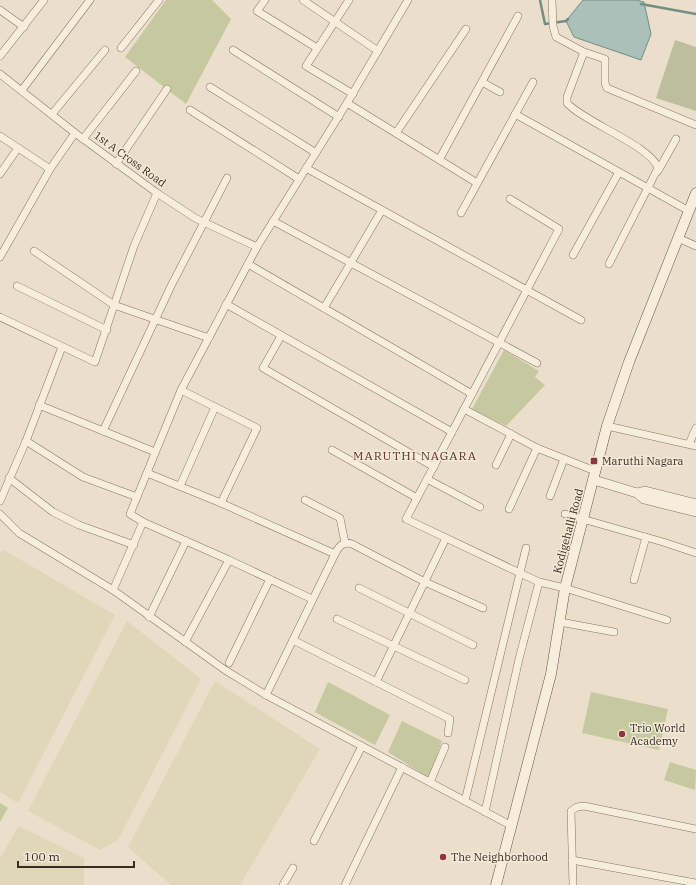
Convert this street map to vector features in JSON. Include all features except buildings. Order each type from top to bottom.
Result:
[{"type":"main road","name":"Kodigehalli Road","points":[[496,885],[553,668],[565,588],[607,426],[629,362],[696,193]]},
{"type":"street","points":[[0,56],[44,0]]},
{"type":"street","points":[[22,90],[90,0]]},
{"type":"street","points":[[121,48],[159,0]]},
{"type":"street","points":[[265,0],[257,11],[317,48]]},
{"type":"street","points":[[303,0],[378,51]]},
{"type":"street","points":[[349,0],[306,66],[353,94]]},
{"type":"street","points":[[312,599],[143,522],[130,514],[181,390],[226,304],[257,247],[353,94],[408,0]]},
{"type":"street","points":[[552,0],[553,23],[556,37],[584,52],[605,59],[605,83],[609,89],[696,125]]},
{"type":"street","points":[[0,10],[24,27]]},
{"type":"street","points":[[439,160],[518,16]]},
{"type":"street","points":[[396,133],[466,29]]},
{"type":"street","points":[[52,114],[105,50]]},
{"type":"street","points":[[233,50],[339,116]]},
{"type":"street","points":[[584,52],[567,97],[567,103],[635,146],[657,165],[658,171]]},
{"type":"street","points":[[83,139],[136,72]]},
{"type":"street","name":"1st A Cross Road","points":[[0,74],[75,133],[157,193],[203,222],[257,247]]},
{"type":"street","points":[[482,82],[500,92]]},
{"type":"street","points":[[461,212],[533,82]]},
{"type":"street","points":[[210,87],[316,152]]},
{"type":"street","points":[[116,164],[167,89]]},
{"type":"street","points":[[347,103],[477,183]]},
{"type":"street","points":[[190,110],[299,179]]},
{"type":"street","points":[[515,114],[689,211]]},
{"type":"street","points":[[0,257],[50,169],[75,133]]},
{"type":"street","points":[[0,136],[50,169]]},
{"type":"street","points":[[609,264],[676,139]]},
{"type":"street","points":[[0,174],[18,148]]},
{"type":"street","points":[[306,168],[581,320]]},
{"type":"street","points":[[573,255],[619,172]]},
{"type":"street","points":[[103,431],[203,222],[227,178]]},
{"type":"street","points":[[0,317],[95,362],[134,246],[157,193]]},
{"type":"street","points":[[510,199],[559,229],[406,519],[539,582],[565,588],[667,620]]},
{"type":"street","points":[[324,308],[382,210]]},
{"type":"street","points":[[273,221],[537,362]]},
{"type":"street","points":[[678,238],[696,246]]},
{"type":"street","points":[[34,251],[114,305],[208,338]]},
{"type":"street","points":[[248,264],[472,394]]},
{"type":"street","points":[[17,286],[107,330]]},
{"type":"street","points":[[226,304],[452,432]]},
{"type":"street","points":[[281,336],[263,368],[434,467]]},
{"type":"street","points":[[0,501],[5,482],[26,441],[62,347]]},
{"type":"street","points":[[181,390],[257,428],[221,503]]},
{"type":"street","points":[[39,405],[155,452]]},
{"type":"street","points":[[180,486],[215,407]]},
{"type":"street","points":[[464,409],[537,448],[564,459],[595,476],[637,493],[644,498],[696,512]]},
{"type":"street","points":[[607,426],[692,445],[696,428]]},
{"type":"street","points":[[496,464],[511,434]]},
{"type":"street","points":[[26,441],[83,476],[137,497]]},
{"type":"street","points":[[509,509],[537,448]]},
{"type":"street","points":[[332,450],[417,498]]},
{"type":"street","points":[[550,496],[564,459]]},
{"type":"street","points":[[147,473],[221,503],[335,554]]},
{"type":"street","points":[[427,479],[480,508]]},
{"type":"street","points":[[5,482],[53,512],[79,525],[134,545]]},
{"type":"street","points":[[637,493],[645,491],[696,504]]},
{"type":"street","points":[[305,500],[340,518],[345,543]]},
{"type":"street","points":[[0,514],[19,533],[113,590],[148,617],[224,670],[512,826]]},
{"type":"street","points":[[565,514],[646,537],[696,554]]},
{"type":"street","points":[[113,590],[143,522]]},
{"type":"street","points":[[634,580],[646,537]]},
{"type":"street","points":[[376,682],[446,538]]},
{"type":"street","points":[[148,617],[186,541]]},
{"type":"street","points":[[266,694],[338,548],[345,543],[352,544],[425,582],[483,608]]},
{"type":"street","points":[[465,801],[526,548]]},
{"type":"street","points":[[185,642],[229,560]]},
{"type":"street","points":[[229,663],[270,579]]},
{"type":"street","points":[[485,812],[519,659],[539,582]]},
{"type":"street","points":[[360,588],[473,645]]},
{"type":"street","points":[[337,618],[465,680]]},
{"type":"street","points":[[560,622],[614,632]]},
{"type":"street","points":[[293,640],[450,719],[448,733]]},
{"type":"street","points":[[314,841],[362,746]]},
{"type":"street","points":[[430,782],[445,747]]},
{"type":"street","points":[[345,885],[402,767]]},
{"type":"street","points":[[573,885],[572,811],[577,807],[584,806],[696,829]]},
{"type":"street","points":[[572,860],[696,883]]},
{"type":"street","points":[[283,885],[292,868]]},
{"type":"shaded area","points":[[583,0],[636,0],[644,2],[651,34],[641,60],[574,37],[566,21]]},
{"type":"shaded area","points":[[4,550],[115,615],[18,803],[0,792],[0,552]]},
{"type":"shaded area","points":[[127,621],[201,679],[118,840],[100,850],[28,811]]},
{"type":"shaded area","points":[[215,681],[320,749],[240,885],[171,885],[128,847]]},
{"type":"shaded area","points":[[19,826],[84,858],[84,885],[0,885],[0,858]]},
{"type":"green space","points":[[166,0],[212,0],[231,19],[186,104],[125,57]]},
{"type":"green space","points":[[675,40],[696,47],[696,111],[656,98]]},
{"type":"green space","points":[[504,350],[539,371],[535,377],[545,385],[506,426],[472,409]]},
{"type":"green space","points":[[328,682],[390,715],[375,745],[315,712]]},
{"type":"green space","points":[[591,692],[668,709],[659,750],[582,733]]},
{"type":"green space","points":[[402,721],[442,741],[429,778],[388,752]]},
{"type":"green space","points":[[670,762],[696,770],[695,790],[664,780]]},
{"type":"green space","points":[[0,803],[8,808],[0,822]]},
{"type":"waterway","points":[[540,0],[545,24],[566,21],[568,19]]},
{"type":"waterway","points":[[641,4],[696,14]]},
{"type":"place","name":"Maruthi Nagara","points":[[594,461]]},
{"type":"place","name":"Trio World Academy","points":[[622,734]]},
{"type":"place","name":"The Neighborhood","points":[[443,857]]},
{"type":"district","name":"MARUTHI NAGARA","points":[[415,455]]}]
